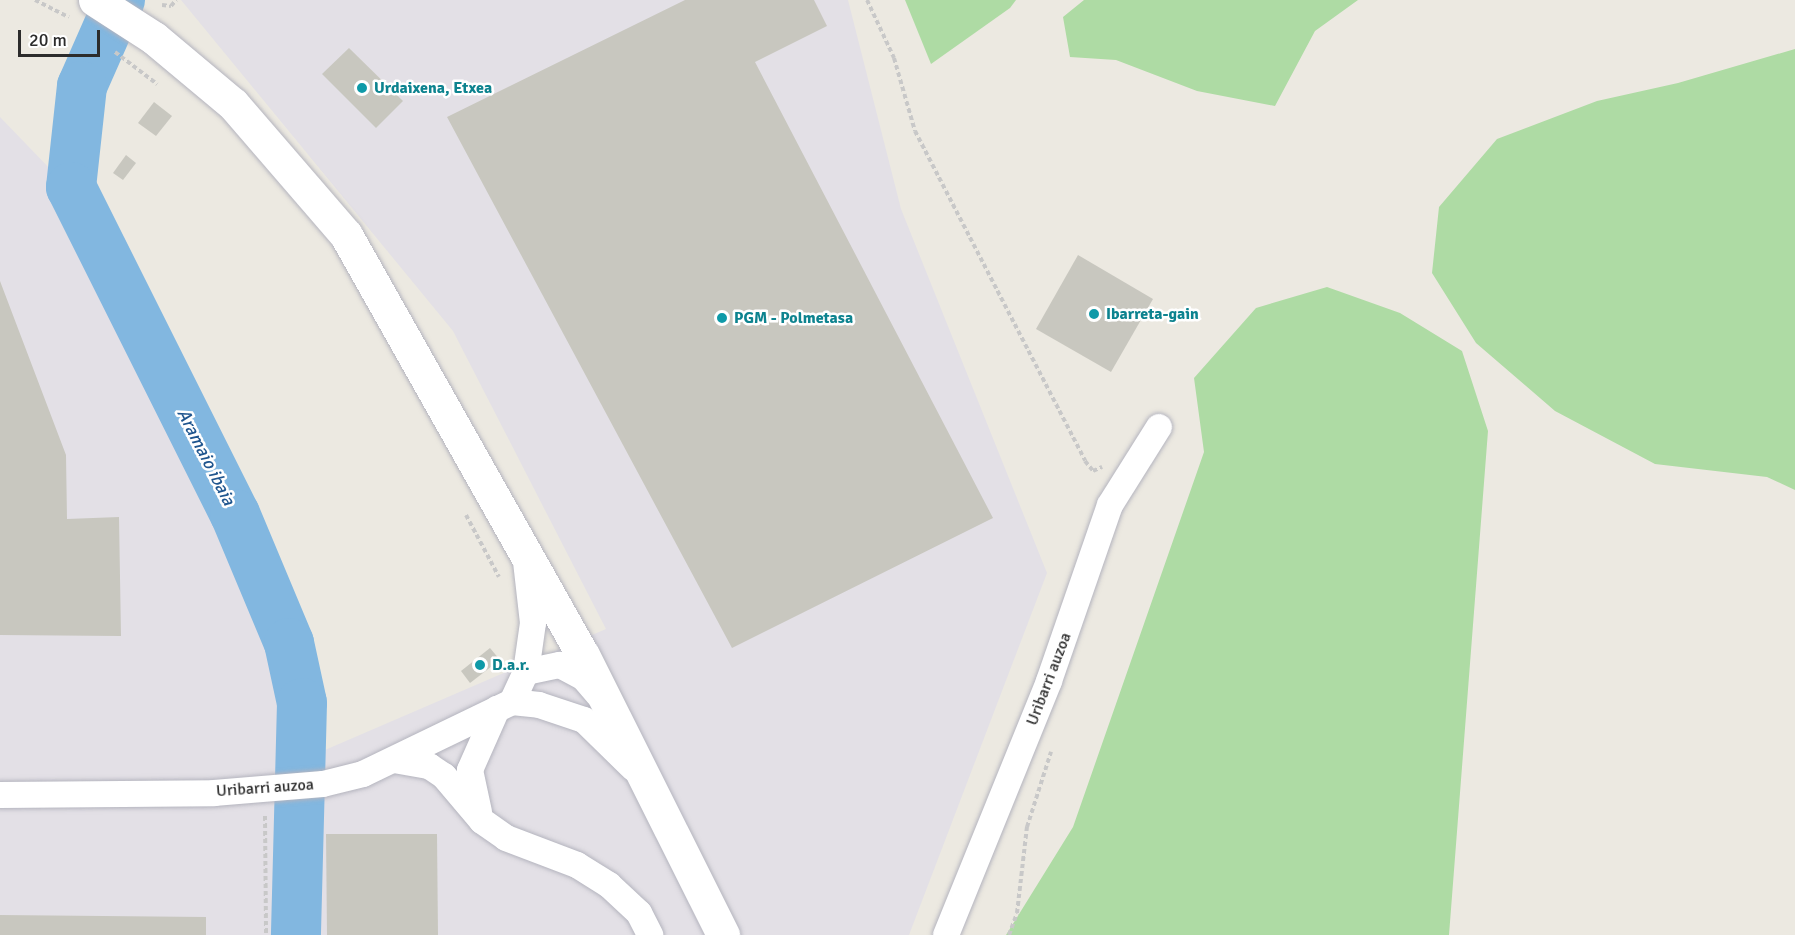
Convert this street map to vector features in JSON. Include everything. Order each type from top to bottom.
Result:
[{"type":"main road","points":[[96,5],[154,38],[233,104],[346,235],[612,710],[723,935]]},
{"type":"street","name":"Uribarri auzoa","points":[[946,935],[1045,691],[1110,505],[1159,427]]},
{"type":"street","points":[[470,770],[514,705],[526,672],[533,623],[523,549]]},
{"type":"street","points":[[514,705],[547,697],[564,667],[568,629]]},
{"type":"street","points":[[526,672],[552,664],[564,667],[584,677],[612,710]]},
{"type":"street","points":[[514,705],[584,720],[651,786]]},
{"type":"street","name":"Uribarri auzoa","points":[[0,795],[266,788],[323,784],[363,774],[514,705]]},
{"type":"street","points":[[451,732],[465,751],[482,821]]},
{"type":"street","points":[[394,760],[429,766],[444,776],[482,821],[506,838],[578,865],[609,885],[639,913],[650,935]]},
{"type":"path","points":[[35,0],[96,5]]},
{"type":"path","points":[[155,5],[171,6],[176,0]]},
{"type":"path","points":[[867,0],[894,58],[915,132],[1085,461],[1094,471],[1109,462]]},
{"type":"path","points":[[122,57],[163,88]]},
{"type":"path","points":[[461,505],[505,587]]},
{"type":"path","points":[[266,788],[266,935]]},
{"type":"shaded area","points":[[181,0],[848,0],[901,209],[1047,573],[909,935],[0,935],[0,117],[54,173],[237,574],[311,756],[606,629],[453,331]]},
{"type":"green space","points":[[905,0],[1016,0],[1010,8],[931,64]]},
{"type":"green space","points":[[1084,0],[1358,0],[1315,31],[1275,106],[1197,91],[1116,60],[1070,57],[1063,17]]},
{"type":"green space","points":[[1795,49],[1795,490],[1767,477],[1655,464],[1555,411],[1476,343],[1432,273],[1439,207],[1497,139],[1597,101],[1678,83]]},
{"type":"green space","points":[[1327,287],[1400,313],[1462,351],[1488,431],[1449,935],[1006,935],[1073,827],[1204,452],[1194,378],[1256,308]]},
{"type":"building","name":"PGM - Polmetasa","points":[[685,0],[814,0],[827,26],[755,62],[993,518],[732,648],[447,117]]},
{"type":"building","name":"Urdaixena, Etxea","points":[[349,48],[403,101],[376,128],[322,74]]},
{"type":"building","points":[[154,102],[172,116],[156,136],[138,123]]},
{"type":"building","points":[[126,155],[136,163],[123,180],[113,173]]},
{"type":"building","name":"Ibarreta-gain","points":[[1078,255],[1153,299],[1111,372],[1036,329]]},
{"type":"building","points":[[0,281],[66,455],[67,519],[119,517],[121,636],[0,635]]},
{"type":"building","name":"D.a.r.","points":[[490,648],[500,660],[470,683],[461,671]]},
{"type":"building","points":[[326,834],[437,834],[438,935],[327,935]]},
{"type":"building","points":[[0,915],[206,917],[206,935],[0,935]]},
{"type":"waterway","name":"Aramaio ibaia","points":[[120,0],[82,86],[71,187],[235,514],[289,643],[302,703],[296,935]]},
{"type":"place","name":"Urdaixena, Etxea","points":[[362,88]]},
{"type":"place","name":"Ibarreta-gain","points":[[1094,314]]},
{"type":"place","name":"PGM - Polmetasa","points":[[722,318]]},
{"type":"place","name":"D.a.r.","points":[[480,665]]}]
